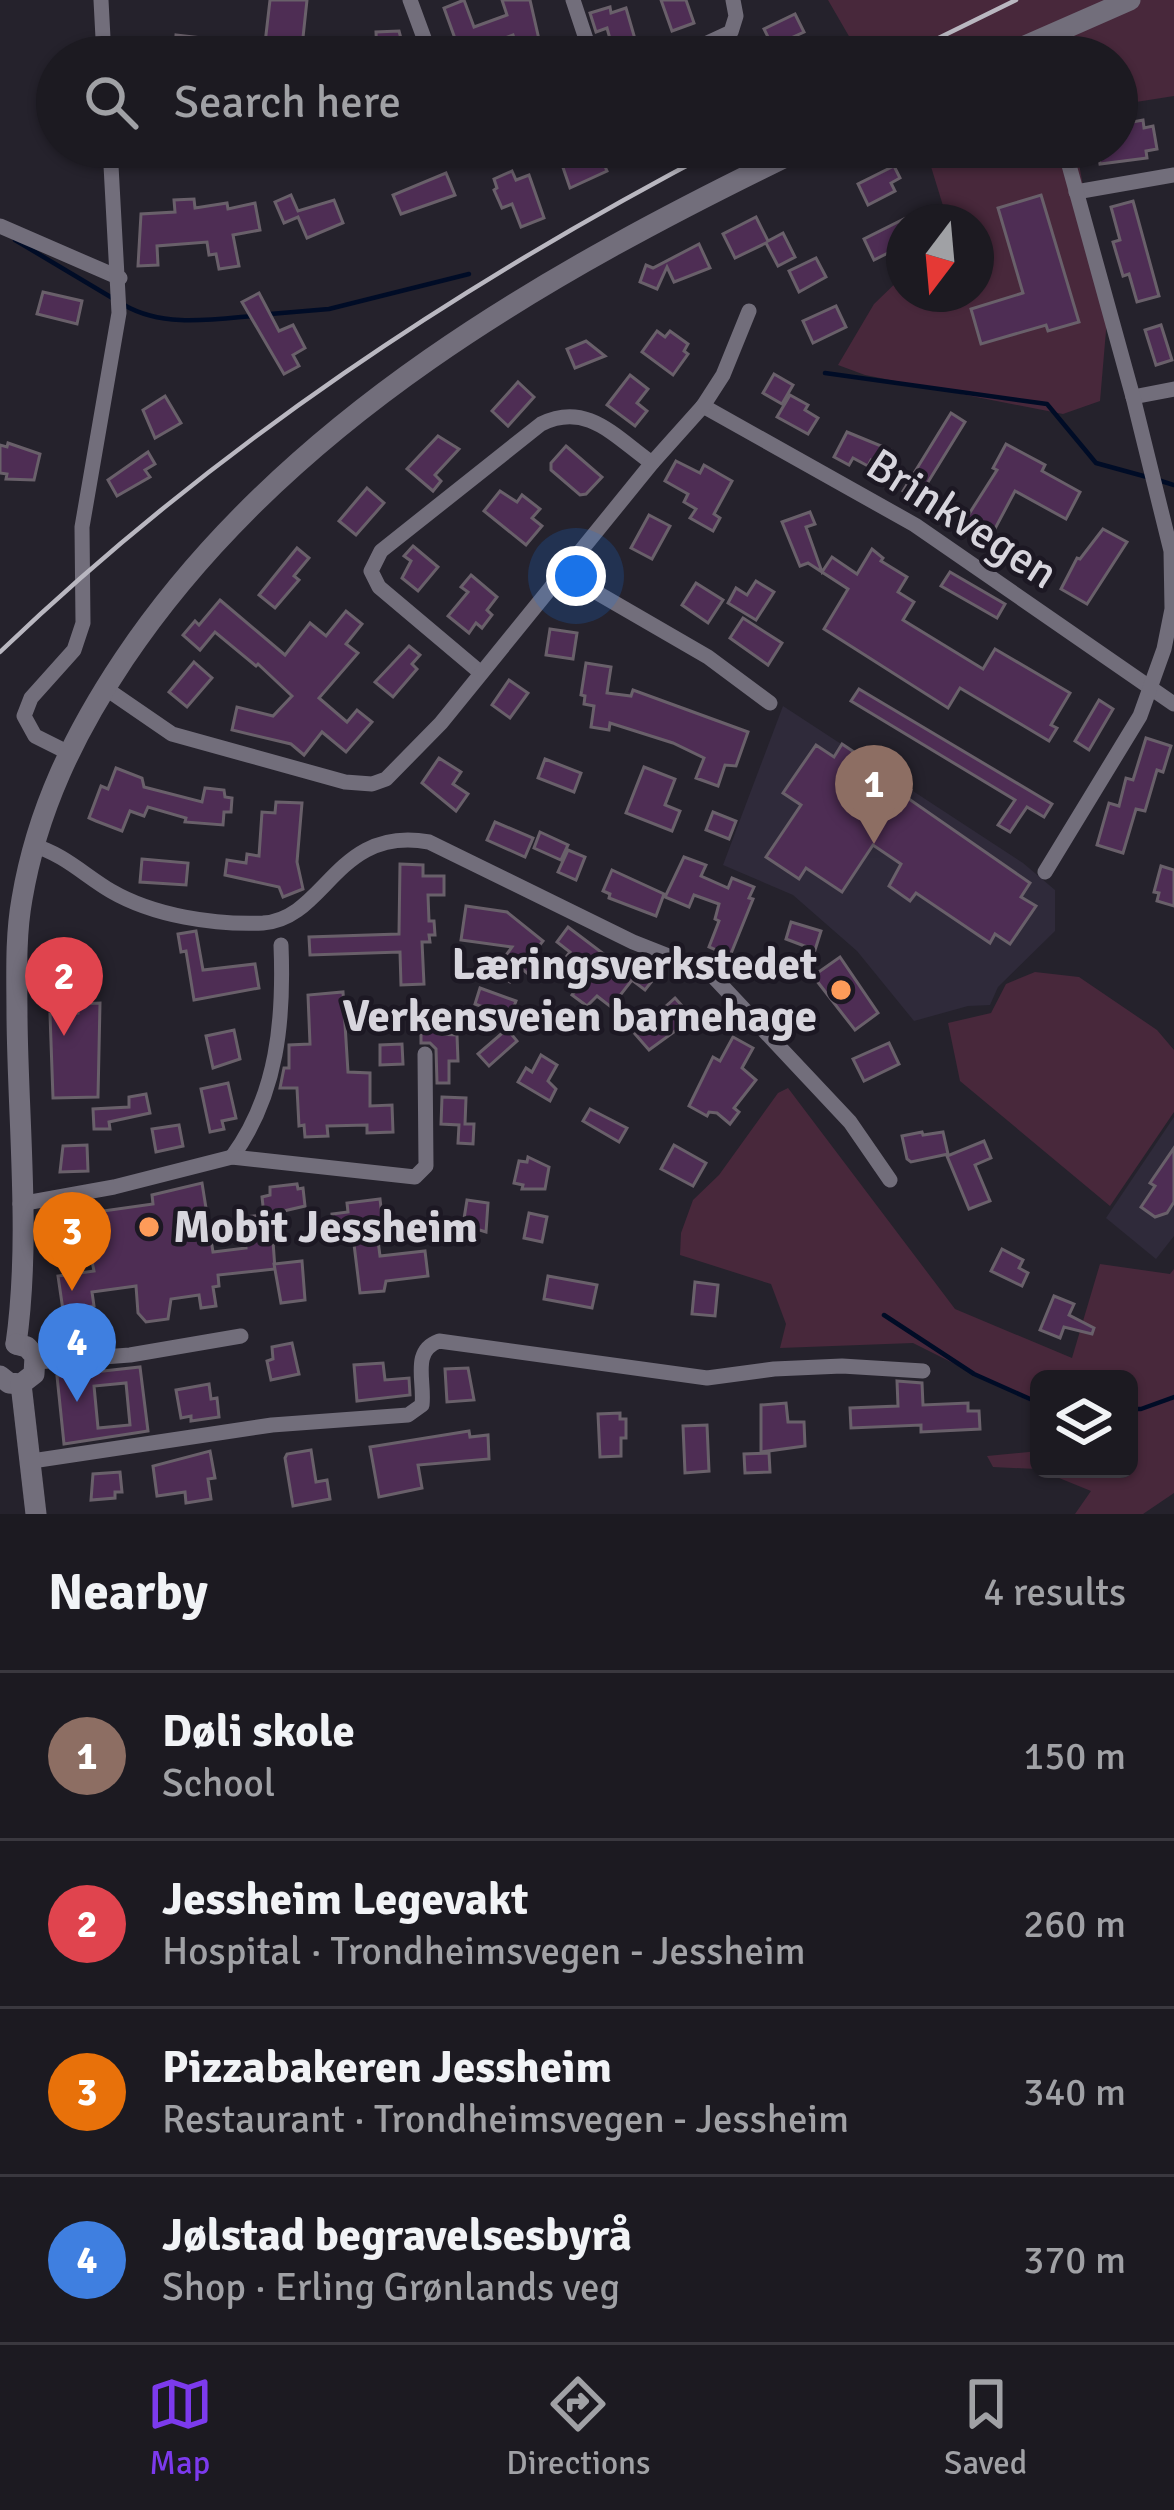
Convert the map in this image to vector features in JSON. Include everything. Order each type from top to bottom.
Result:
[{"type":"main road","points":[[1060,36],[1130,0]]},
{"type":"main road","points":[[36,1514],[32,1461],[10,1380],[34,1374],[36,1363],[27,1347],[8,1348],[22,1269],[17,939],[32,845],[69,753],[151,620],[202,555],[316,446],[476,329],[623,241],[765,168]]},
{"type":"street","points":[[101,0],[103,36]]},
{"type":"street","points":[[410,0],[423,36]]},
{"type":"street","points":[[573,0],[585,36]]},
{"type":"street","points":[[722,36],[731,32],[736,16],[733,0]]},
{"type":"street","points":[[69,753],[35,736],[24,716],[31,698],[74,650],[85,603],[85,502],[113,366],[120,278],[112,168]]},
{"type":"street","points":[[1045,872],[1152,690],[1164,649],[1173,580],[1164,514],[1070,168]]},
{"type":"street","points":[[1076,192],[1174,175]]},
{"type":"street","points":[[0,226],[120,278]]},
{"type":"street","points":[[106,688],[184,738],[345,782],[372,784],[386,779],[405,764],[703,406],[723,375],[749,310]]},
{"type":"street","points":[[1133,397],[1174,389]]},
{"type":"street","name":"Brinkvegen","points":[[703,406],[915,526],[1174,704]]},
{"type":"street","points":[[481,673],[379,587],[371,571],[381,551],[541,424],[560,415],[577,414],[591,420],[652,463]]},
{"type":"street","points":[[563,573],[708,657],[770,703]]},
{"type":"street","points":[[32,845],[61,855],[133,903],[192,917],[264,923],[289,915],[366,849],[392,840],[429,842],[633,942],[709,972],[850,1122],[890,1180]]},
{"type":"street","points":[[232,1157],[254,1119],[280,1038],[281,944]]},
{"type":"street","points":[[20,1204],[136,1182],[232,1157],[409,1178],[420,1175],[426,1159],[425,1054]]},
{"type":"street","points":[[36,1363],[242,1336]]},
{"type":"street","points":[[32,1461],[272,1425],[408,1414],[422,1405],[422,1354],[426,1346],[439,1340],[707,1378],[842,1366],[923,1371]]},
{"type":"shaded area","points":[[828,0],[1174,0],[1174,96],[1138,102],[1138,36],[849,36]]},
{"type":"shaded area","points":[[931,168],[1080,168],[1107,319],[1100,401],[1063,414],[865,375],[838,365],[874,304],[886,292],[886,312],[994,312],[994,204],[942,204]]},
{"type":"shaded area","points":[[783,706],[1023,863],[1055,890],[1055,931],[998,987],[990,1005],[914,1021],[857,951],[793,895],[723,865]]},
{"type":"shaded area","points":[[1035,972],[1079,977],[1157,1030],[1174,1050],[1174,1112],[1110,1206],[960,1081],[948,1023],[991,1013],[1006,984]]},
{"type":"shaded area","points":[[788,1088],[955,1309],[1072,1358],[1100,1264],[1170,1274],[1174,1269],[1174,1493],[1143,1514],[1075,1514],[1091,1491],[1059,1478],[1138,1478],[1138,1370],[1030,1370],[1030,1402],[913,1343],[780,1348],[786,1324],[771,1284],[680,1255],[681,1233],[693,1200],[719,1175],[778,1093]]},
{"type":"shaded area","points":[[1174,1117],[1174,1236],[1156,1259],[1106,1218]]},
{"type":"shaded area","points":[[1030,1452],[1030,1469],[993,1467],[987,1456]]},
{"type":"building","points":[[270,0],[307,0],[303,36],[266,36]]},
{"type":"building","points":[[464,0],[474,27],[507,15],[502,0],[530,0],[538,36],[454,36],[444,8]]},
{"type":"building","points":[[661,0],[686,0],[694,23],[672,31]]},
{"type":"building","points":[[626,8],[634,36],[609,36],[607,28],[596,32],[590,13]]},
{"type":"building","points":[[795,14],[804,32],[768,36],[764,29]]},
{"type":"building","points":[[399,31],[400,36],[376,36],[376,32]]},
{"type":"building","points":[[1143,120],[1144,128],[1153,126],[1157,149],[1138,159],[1138,121]]},
{"type":"building","points":[[563,168],[606,168],[607,171],[570,188]]},
{"type":"building","points":[[890,168],[900,178],[891,183],[895,191],[868,205],[858,184]]},
{"type":"building","points":[[512,171],[516,180],[529,175],[544,218],[521,227],[512,204],[502,208],[494,179]]},
{"type":"building","points":[[446,173],[455,195],[401,214],[393,195]]},
{"type":"building","points":[[291,195],[298,211],[334,200],[343,223],[307,238],[298,217],[284,223],[275,202]]},
{"type":"building","points":[[1041,195],[1079,322],[1048,331],[1046,325],[981,344],[972,312],[994,312],[994,302],[1023,293],[998,208]]},
{"type":"building","points":[[194,199],[195,208],[227,203],[228,209],[255,203],[260,230],[233,235],[239,266],[219,269],[207,242],[157,246],[158,265],[138,266],[141,214],[175,212],[174,200]]},
{"type":"building","points":[[1133,201],[1159,296],[1137,302],[1113,242],[1120,240],[1111,207]]},
{"type":"building","points":[[756,217],[768,241],[783,233],[795,257],[778,266],[766,243],[735,258],[723,234]]},
{"type":"building","points":[[886,228],[886,254],[874,260],[864,239]]},
{"type":"building","points":[[699,244],[710,268],[674,282],[667,267],[657,289],[640,282],[646,265],[653,268]]},
{"type":"building","points":[[816,258],[826,277],[799,292],[789,271]]},
{"type":"building","points":[[43,292],[82,301],[77,324],[37,314]]},
{"type":"building","points":[[259,293],[279,331],[293,325],[305,348],[293,355],[299,366],[284,374],[242,302]]},
{"type":"building","points":[[836,306],[846,327],[813,343],[803,321]]},
{"type":"building","points":[[1161,325],[1172,360],[1156,365],[1145,330]]},
{"type":"building","points":[[657,331],[665,337],[670,331],[688,344],[684,351],[688,354],[673,375],[642,352]]},
{"type":"building","points":[[586,341],[605,356],[575,368],[567,349]]},
{"type":"building","points":[[774,374],[793,385],[782,404],[763,393]]},
{"type":"building","points":[[630,375],[648,389],[637,403],[647,411],[635,426],[607,405]]},
{"type":"building","points":[[518,382],[534,397],[508,426],[492,411]]},
{"type":"building","points":[[790,395],[808,405],[805,410],[818,418],[808,434],[777,417]]},
{"type":"building","points":[[165,396],[181,423],[155,438],[143,410]]},
{"type":"building","points":[[951,413],[965,422],[917,500],[903,491]]},
{"type":"building","points":[[847,432],[891,450],[883,466],[871,460],[868,466],[853,458],[849,465],[834,457]]},
{"type":"building","points":[[438,436],[459,449],[435,475],[441,481],[433,491],[407,469]]},
{"type":"building","points":[[8,443],[40,454],[34,480],[6,479],[7,474],[0,473],[0,445],[7,447]]},
{"type":"building","points":[[1006,444],[1045,465],[1042,471],[1080,492],[1066,519],[1015,491],[989,540],[962,525],[997,470],[993,468]]},
{"type":"building","points":[[566,446],[602,477],[586,494],[580,495],[551,470],[551,463]]},
{"type":"building","points":[[148,452],[155,464],[145,470],[150,477],[117,496],[108,480]]},
{"type":"building","points":[[676,461],[700,473],[704,465],[732,481],[714,514],[720,518],[713,531],[690,518],[696,509],[684,502],[688,494],[665,481]]},
{"type":"building","points":[[367,488],[384,503],[356,535],[339,521]]},
{"type":"building","points":[[500,491],[517,502],[522,495],[540,509],[532,518],[542,526],[526,545],[484,511]]},
{"type":"building","points":[[810,512],[815,524],[806,527],[822,572],[832,557],[857,574],[872,549],[881,561],[907,577],[898,592],[914,602],[903,620],[983,669],[995,649],[1070,693],[1051,725],[1057,728],[1049,741],[960,688],[948,708],[824,629],[848,589],[808,563],[800,566],[782,522]]},
{"type":"building","points":[[649,515],[670,526],[652,559],[631,548]]},
{"type":"building","points":[[1103,529],[1127,542],[1087,604],[1061,589],[1077,558]]},
{"type":"building","points":[[413,546],[438,567],[418,591],[402,578],[411,561],[404,556]]},
{"type":"building","points":[[297,548],[309,558],[294,576],[299,580],[275,608],[259,595]]},
{"type":"building","points":[[950,572],[1005,604],[997,618],[941,586]]},
{"type":"building","points":[[471,575],[497,597],[482,628],[476,623],[469,633],[448,616],[468,592],[461,587]]},
{"type":"building","points":[[756,581],[774,592],[756,620],[728,603],[736,588],[747,595]]},
{"type":"building","points":[[696,583],[723,600],[708,623],[682,605]]},
{"type":"building","points":[[220,600],[285,655],[310,623],[326,636],[346,611],[362,624],[346,644],[358,653],[319,698],[347,722],[357,710],[372,722],[346,752],[322,732],[304,755],[291,744],[232,730],[237,707],[273,716],[292,696],[215,632],[200,650],[183,635],[195,621],[199,625]]},
{"type":"building","points":[[743,618],[782,643],[768,665],[730,638]]},
{"type":"building","points":[[550,629],[577,633],[573,659],[546,655]]},
{"type":"building","points":[[409,646],[420,655],[412,664],[417,669],[393,697],[375,682]]},
{"type":"building","points":[[194,662],[212,678],[187,707],[169,692]]},
{"type":"building","points":[[586,663],[611,667],[607,693],[631,696],[633,690],[748,732],[736,766],[725,765],[718,786],[696,778],[704,758],[673,743],[610,723],[609,730],[591,727],[594,706],[584,704],[581,695]]},
{"type":"building","points":[[509,680],[528,693],[510,718],[492,705]]},
{"type":"building","points":[[859,689],[1052,804],[1044,817],[1027,807],[1010,832],[998,825],[1015,800],[851,701]]},
{"type":"building","points":[[1099,700],[1113,709],[1089,750],[1075,741]]},
{"type":"building","points":[[1146,738],[1171,746],[1163,772],[1157,770],[1145,811],[1136,809],[1123,853],[1097,845],[1109,803],[1119,806],[1126,778],[1133,780]]},
{"type":"building","points":[[842,744],[911,790],[906,797],[1030,883],[1021,897],[1036,906],[1010,944],[995,934],[990,943],[916,893],[910,901],[889,886],[901,864],[873,845],[842,892],[806,868],[799,879],[766,857],[801,805],[783,793],[787,787],[816,745],[834,757]]},
{"type":"building","points":[[439,758],[461,772],[453,784],[468,794],[456,811],[422,783]]},
{"type":"building","points":[[545,759],[581,773],[574,792],[538,778]]},
{"type":"building","points":[[644,767],[675,779],[665,805],[680,811],[672,831],[626,813]]},
{"type":"building","points":[[116,768],[142,778],[144,787],[202,802],[205,788],[224,790],[225,797],[232,798],[231,812],[224,812],[223,825],[185,822],[186,818],[148,807],[144,816],[130,811],[122,831],[89,818],[101,786],[108,789]]},
{"type":"building","points":[[276,802],[302,803],[297,862],[303,889],[283,897],[279,887],[225,875],[227,860],[246,863],[247,854],[259,856],[262,812],[275,813]]},
{"type":"building","points":[[713,812],[736,821],[729,839],[706,830]]},
{"type":"building","points":[[495,822],[533,838],[525,857],[487,840]]},
{"type":"building","points":[[540,832],[568,845],[561,860],[534,848]]},
{"type":"building","points":[[568,850],[585,857],[576,880],[558,872]]},
{"type":"building","points":[[684,857],[706,865],[701,876],[728,888],[732,878],[754,887],[730,956],[709,947],[719,921],[715,919],[719,904],[694,895],[689,907],[665,897]]},
{"type":"building","points":[[142,859],[188,863],[186,885],[140,882]]},
{"type":"building","points":[[400,864],[423,865],[423,876],[444,876],[444,895],[428,895],[435,935],[429,935],[430,942],[422,942],[424,984],[401,985],[400,952],[310,955],[309,937],[399,934]]},
{"type":"building","points":[[1161,866],[1174,870],[1174,906],[1157,901],[1159,893],[1154,892]]},
{"type":"building","points":[[612,870],[664,894],[656,916],[609,898],[603,891]]},
{"type":"building","points":[[466,906],[507,912],[543,941],[531,956],[543,966],[533,978],[521,968],[510,982],[495,970],[512,947],[461,940]]},
{"type":"building","points":[[791,922],[821,931],[815,950],[786,939]]},
{"type":"building","points":[[568,927],[634,977],[643,965],[656,976],[645,990],[632,980],[611,1007],[597,996],[587,1006],[572,995],[591,972],[567,956],[570,952],[557,942]]},
{"type":"building","points":[[196,931],[203,970],[255,964],[259,988],[194,1000],[186,951],[181,952],[178,934]]},
{"type":"building","points":[[840,957],[878,1013],[855,1030],[813,976]]},
{"type":"building","points":[[480,988],[516,1001],[510,1017],[475,1004]]},
{"type":"building","points":[[343,992],[348,1072],[370,1073],[370,1106],[392,1105],[393,1132],[367,1133],[367,1125],[327,1126],[328,1136],[305,1137],[304,1125],[299,1126],[297,1088],[280,1088],[284,1068],[289,1068],[289,1045],[310,1044],[308,995]]},
{"type":"building","points":[[675,998],[693,1018],[649,1050],[635,1034]]},
{"type":"building","points":[[100,1003],[98,1097],[53,1098],[50,1014],[78,1013],[78,1004]]},
{"type":"building","points":[[421,1028],[457,1035],[458,1061],[449,1061],[449,1083],[437,1083],[436,1049],[421,1043]]},
{"type":"building","points":[[507,1029],[517,1041],[489,1066],[478,1054]]},
{"type":"building","points":[[234,1030],[240,1059],[213,1068],[206,1036]]},
{"type":"building","points":[[733,1037],[753,1048],[742,1068],[756,1080],[734,1108],[739,1112],[730,1124],[717,1113],[707,1116],[689,1106],[713,1057],[720,1061]]},
{"type":"building","points":[[889,1043],[899,1064],[864,1081],[853,1059]]},
{"type":"building","points":[[402,1044],[403,1064],[380,1065],[380,1045]]},
{"type":"building","points":[[541,1055],[557,1065],[548,1081],[556,1089],[550,1101],[518,1082],[526,1068],[532,1072]]},
{"type":"building","points":[[228,1083],[236,1118],[222,1121],[224,1129],[210,1132],[201,1089]]},
{"type":"building","points":[[146,1094],[150,1113],[109,1122],[110,1129],[94,1129],[93,1109],[129,1107],[129,1097]]},
{"type":"building","points":[[442,1097],[466,1098],[465,1124],[474,1124],[473,1144],[458,1143],[459,1125],[441,1124]]},
{"type":"building","points":[[590,1109],[627,1128],[619,1142],[583,1121]]},
{"type":"building","points":[[179,1125],[183,1146],[156,1152],[152,1129]]},
{"type":"building","points":[[943,1132],[948,1154],[907,1159],[902,1136]]},
{"type":"building","points":[[984,1141],[991,1158],[975,1165],[990,1201],[969,1209],[947,1156]]},
{"type":"building","points":[[87,1145],[88,1171],[60,1172],[63,1146]]},
{"type":"building","points":[[674,1145],[706,1163],[693,1186],[661,1169]]},
{"type":"building","points":[[1174,1148],[1174,1202],[1167,1213],[1155,1217],[1141,1207],[1155,1186],[1150,1183]]},
{"type":"building","points":[[528,1157],[549,1167],[545,1189],[522,1189],[523,1185],[514,1183],[519,1161],[527,1162]]},
{"type":"building","points":[[202,1183],[213,1252],[246,1248],[243,1217],[264,1215],[262,1197],[270,1195],[270,1187],[297,1184],[298,1189],[303,1188],[305,1206],[271,1214],[275,1269],[218,1275],[219,1286],[213,1287],[216,1306],[201,1308],[199,1295],[171,1299],[168,1319],[146,1322],[138,1313],[136,1286],[92,1292],[94,1306],[63,1310],[58,1276],[94,1271],[82,1214],[153,1204],[152,1195]]},
{"type":"building","points":[[380,1199],[383,1225],[376,1225],[380,1256],[425,1251],[428,1276],[386,1281],[384,1291],[360,1293],[352,1228],[334,1230],[332,1214],[348,1212],[347,1203]]},
{"type":"building","points":[[467,1200],[488,1203],[486,1232],[463,1225]]},
{"type":"building","points":[[529,1213],[547,1217],[542,1242],[524,1238]]},
{"type":"building","points":[[1002,1249],[1023,1260],[1019,1268],[1028,1273],[1022,1286],[991,1271]]},
{"type":"building","points":[[302,1261],[305,1300],[281,1303],[274,1264]]},
{"type":"building","points":[[548,1276],[597,1285],[592,1308],[544,1299]]},
{"type":"building","points":[[695,1282],[718,1285],[715,1316],[692,1314]]},
{"type":"building","points":[[1054,1296],[1074,1304],[1069,1315],[1094,1328],[1092,1334],[1064,1327],[1060,1338],[1040,1330]]},
{"type":"building","points":[[292,1343],[299,1374],[271,1380],[267,1361],[273,1359],[272,1347]]},
{"type":"building","points":[[383,1363],[385,1380],[409,1378],[410,1395],[357,1401],[354,1365]]},
{"type":"building","points":[[140,1367],[148,1431],[64,1444],[57,1376]],"holes":[[[126,1383],[130,1425],[98,1428],[94,1386]]]},
{"type":"building","points":[[468,1368],[474,1400],[447,1402],[445,1369]]},
{"type":"building","points":[[897,1381],[922,1383],[923,1405],[968,1403],[968,1411],[979,1411],[980,1429],[851,1428],[850,1408],[898,1406]]},
{"type":"building","points":[[209,1384],[219,1417],[181,1418],[176,1390]]},
{"type":"building","points":[[786,1403],[788,1422],[804,1422],[805,1446],[761,1452],[761,1405]]},
{"type":"building","points":[[620,1413],[620,1419],[626,1419],[621,1456],[600,1457],[598,1414]]},
{"type":"building","points":[[707,1425],[709,1471],[685,1473],[683,1426]]},
{"type":"building","points":[[469,1431],[470,1437],[488,1435],[489,1459],[418,1465],[422,1488],[379,1497],[370,1447]]},
{"type":"building","points":[[311,1450],[316,1482],[327,1480],[330,1499],[293,1506],[285,1458]]},
{"type":"building","points":[[210,1451],[215,1478],[208,1479],[211,1499],[186,1503],[185,1492],[157,1496],[153,1466]]},
{"type":"building","points":[[769,1453],[770,1472],[745,1473],[744,1454]]},
{"type":"building","points":[[120,1472],[122,1492],[115,1492],[115,1498],[91,1500],[93,1474]]},
{"type":"waterway","points":[[15,240],[114,299]]},
{"type":"waterway","points":[[270,314],[329,309],[469,274]]},
{"type":"waterway","points":[[124,305],[170,319],[252,316]]},
{"type":"waterway","points":[[825,373],[1047,404],[1096,463],[1147,477]]},
{"type":"waterway","points":[[1158,480],[1174,485]]},
{"type":"waterway","points":[[884,1315],[974,1374],[1030,1399]]},
{"type":"waterway","points":[[1138,1409],[1174,1397]]},
{"type":"railway","points":[[943,36],[1016,0]]},
{"type":"railway","points":[[0,652],[167,505],[343,374],[529,255],[684,168]]},
{"type":"place","name":"Døli skole","points":[[874,844]]},
{"type":"place","name":"Læringsverkstedet Verkensveien barnehage","points":[[841,990]]},
{"type":"place","name":"Jessheim Legevakt","points":[[64,1036]]},
{"type":"place","name":"Mobit Jessheim","points":[[149,1227]]},
{"type":"place","name":"Pizzabakeren Jessheim","points":[[72,1291]]},
{"type":"place","name":"Jølstad begravelsesbyrå","points":[[77,1402]]}]
